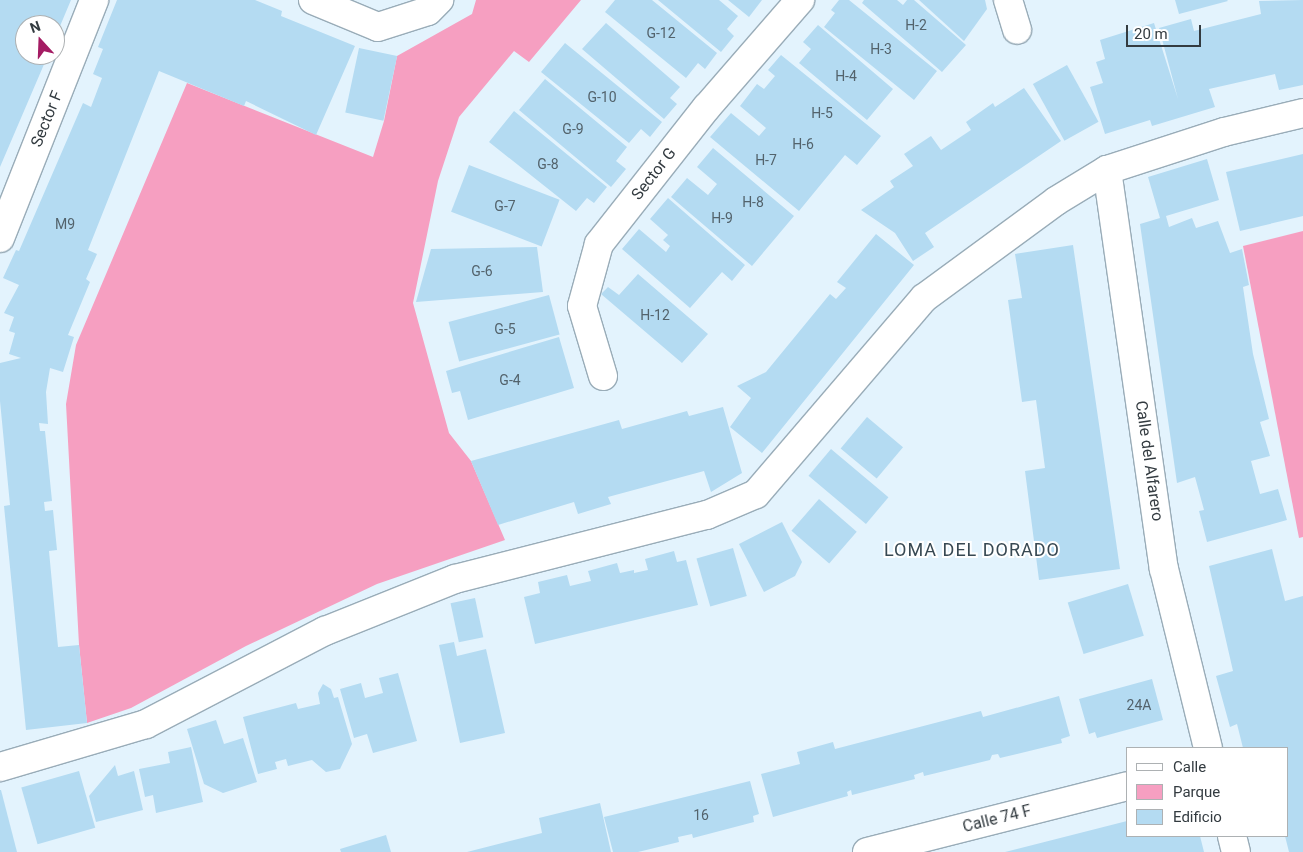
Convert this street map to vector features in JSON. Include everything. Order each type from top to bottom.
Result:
[{"type":"street","name":"Sector F","points":[[0,238],[94,0]]},
{"type":"street","points":[[313,0],[378,27],[428,11],[439,0]]},
{"type":"street","name":"Sector G","points":[[603,376],[582,306],[598,244],[707,107],[800,0]]},
{"type":"street","points":[[1008,0],[1017,30]]},
{"type":"street","points":[[0,767],[146,724],[325,631],[456,579],[707,515],[756,494],[924,298],[1056,201],[1107,170],[1224,132],[1303,112]]},
{"type":"street","name":"Calle del Alfarero","points":[[1107,170],[1164,569],[1208,747]]},
{"type":"street","name":"Calle 74 F","points":[[867,852],[1126,786]]},
{"type":"street","points":[[1232,837],[1236,852]]},
{"type":"green space","points":[[476,0],[581,0],[529,62],[514,51],[459,117],[438,181],[413,303],[449,433],[471,461],[505,540],[377,584],[246,646],[131,708],[87,723],[79,645],[66,404],[76,345],[187,83],[373,157],[384,121],[397,56],[472,14]]},
{"type":"green space","points":[[1303,231],[1303,537],[1299,538],[1243,246]]},
{"type":"building","points":[[0,0],[71,0],[65,15],[15,15],[15,65],[44,65],[0,167]]},
{"type":"building","points":[[117,0],[255,0],[282,11],[281,16],[355,46],[316,135],[246,101],[244,106],[159,71],[88,250],[97,254],[86,279],[90,282],[68,335],[74,337],[63,372],[50,368],[46,392],[48,424],[39,423],[40,431],[45,431],[52,501],[44,502],[45,511],[53,510],[57,550],[49,551],[58,647],[79,645],[87,723],[26,730],[4,506],[10,505],[0,401],[0,363],[21,358],[9,354],[15,333],[9,331],[14,317],[4,313],[19,285],[3,278],[16,250],[19,251],[83,103],[91,107],[102,78],[93,74],[103,49],[98,47]]},
{"type":"building","points":[[615,0],[652,0],[717,53],[705,69],[698,63],[686,78],[605,12]]},
{"type":"building","points":[[658,0],[719,0],[738,16],[727,29],[734,36],[721,52]]},
{"type":"building","points":[[728,0],[762,0],[749,17]]},
{"type":"building","points":[[839,0],[849,0],[937,71],[914,100],[824,27],[835,13],[831,10]]},
{"type":"building","points":[[864,0],[897,0],[903,5],[907,0],[914,0],[966,45],[942,72],[862,3]]},
{"type":"building","points":[[919,0],[985,0],[987,9],[964,41]]},
{"type":"building","points":[[1175,0],[1227,0],[1228,1],[1179,14]]},
{"type":"building","points":[[1303,0],[1303,85],[1279,90],[1275,74],[1209,89],[1215,107],[1152,126],[1150,120],[1105,134],[1090,87],[1103,83],[1096,62],[1105,59],[1100,40],[1154,23],[1178,99],[1159,28],[1191,19],[1194,31],[1261,14],[1259,1]]},
{"type":"building","points":[[606,23],[680,87],[670,98],[677,104],[664,119],[582,49]]},
{"type":"building","points":[[818,25],[893,89],[867,120],[799,63],[811,49],[803,42]]},
{"type":"building","points":[[565,43],[662,122],[650,137],[641,129],[629,143],[541,72]]},
{"type":"building","points":[[359,48],[397,56],[383,121],[345,113]]},
{"type":"building","points":[[781,55],[881,136],[857,165],[845,155],[799,211],[710,137],[731,113],[759,136],[766,128],[740,106],[757,84],[764,89],[775,76],[768,70]]},
{"type":"building","points":[[1067,65],[1099,122],[1064,141],[1033,84]]},
{"type":"building","points":[[545,79],[627,147],[616,161],[626,169],[611,187],[519,110]]},
{"type":"building","points":[[1024,88],[1061,141],[925,233],[934,247],[913,261],[895,233],[861,210],[894,187],[890,181],[913,166],[904,154],[931,136],[941,150],[971,130],[966,122],[993,103],[995,107]]},
{"type":"building","points":[[514,111],[607,187],[594,203],[587,198],[576,211],[489,142]]},
{"type":"building","points":[[713,148],[794,216],[752,266],[671,197],[687,178],[708,195],[717,184],[697,167]]},
{"type":"building","points":[[1303,154],[1303,216],[1240,231],[1226,172]]},
{"type":"building","points":[[1207,159],[1219,200],[1166,216],[1169,227],[1192,218],[1196,228],[1218,221],[1230,253],[1242,249],[1249,285],[1243,287],[1253,354],[1269,419],[1260,422],[1270,456],[1251,461],[1260,494],[1278,489],[1287,520],[1207,542],[1199,511],[1204,510],[1195,477],[1177,483],[1140,224],[1160,218],[1148,177]]},
{"type":"building","points":[[469,165],[560,200],[542,246],[451,212]]},
{"type":"building","points":[[668,198],[745,265],[732,281],[722,272],[690,308],[622,249],[639,229],[666,252],[670,246],[663,240],[668,235],[650,219]]},
{"type":"building","points":[[876,234],[914,265],[762,453],[730,427],[751,398],[737,386],[766,372],[830,294],[836,299],[846,288],[837,282]]},
{"type":"building","points":[[1073,245],[1120,569],[1039,580],[1025,471],[1045,468],[1036,400],[1022,402],[1008,300],[1022,298],[1015,254]]},
{"type":"building","points":[[537,247],[543,292],[416,302],[431,249]]},
{"type":"building","points":[[638,274],[708,334],[682,363],[601,294],[608,287],[619,295]]},
{"type":"building","points":[[549,295],[560,335],[459,362],[449,322]]},
{"type":"building","points":[[559,337],[574,388],[468,420],[460,391],[452,393],[446,371]]},
{"type":"building","points":[[723,407],[742,473],[711,492],[704,471],[608,497],[611,504],[578,514],[574,502],[498,525],[471,461],[619,420],[622,429],[687,411],[689,416]]},
{"type":"building","points":[[867,417],[903,447],[877,479],[841,448]]},
{"type":"building","points":[[831,449],[888,497],[866,524],[809,476]]},
{"type":"building","points":[[819,499],[857,532],[829,564],[791,531]]},
{"type":"building","points":[[782,522],[802,562],[795,576],[764,592],[739,544]]},
{"type":"building","points":[[733,548],[747,596],[710,607],[696,558]]},
{"type":"building","points":[[1272,549],[1285,601],[1303,596],[1303,852],[1289,852],[1285,837],[1288,837],[1288,747],[1243,747],[1237,724],[1230,727],[1216,676],[1233,671],[1209,566]]},
{"type":"building","points":[[674,551],[677,562],[686,560],[698,605],[535,644],[524,597],[540,593],[538,582],[567,575],[570,586],[591,581],[588,571],[617,563],[620,573],[648,570],[645,559]]},
{"type":"building","points":[[1128,584],[1144,636],[1084,654],[1068,602]]},
{"type":"building","points":[[475,598],[483,637],[459,642],[451,603]]},
{"type":"building","points":[[454,642],[457,656],[486,649],[505,733],[460,743],[439,645]]},
{"type":"building","points":[[398,673],[417,741],[373,753],[367,734],[354,738],[340,689],[361,683],[365,698],[383,693],[379,678]]},
{"type":"building","points":[[1152,679],[1163,720],[1097,738],[1095,732],[1089,734],[1079,699]]},
{"type":"building","points":[[323,684],[331,689],[334,698],[338,697],[352,744],[340,769],[326,772],[312,760],[288,766],[286,759],[275,762],[277,769],[258,774],[243,717],[296,703],[298,709],[320,704],[318,693]]},
{"type":"building","points":[[1059,696],[1070,736],[1061,739],[1062,743],[1000,758],[998,754],[992,755],[990,760],[924,776],[923,772],[914,775],[915,779],[852,795],[851,790],[847,792],[848,796],[773,817],[761,774],[800,764],[797,752],[833,742],[835,749],[981,711],[983,717]]},
{"type":"building","points":[[216,720],[224,744],[243,738],[257,782],[223,793],[204,784],[187,729]]},
{"type":"building","points":[[191,747],[203,802],[156,813],[153,795],[145,797],[139,769],[170,763],[168,752]]},
{"type":"building","points":[[115,765],[118,776],[134,771],[143,810],[96,822],[89,796]]},
{"type":"building","points":[[79,771],[95,828],[38,844],[21,788]]},
{"type":"building","points":[[750,781],[759,814],[753,816],[754,822],[693,838],[692,834],[678,837],[679,842],[638,852],[613,852],[604,817]]},
{"type":"building","points":[[1,790],[17,852],[0,852]]},
{"type":"building","points":[[600,803],[611,852],[467,852],[542,833],[539,818]]},
{"type":"building","points":[[1126,821],[1126,837],[1200,837],[1204,852],[1005,852]]},
{"type":"building","points":[[386,835],[391,852],[341,852],[340,849]]},
{"type":"district","name":"LOMA DEL DORADO","points":[[972,550]]}]
